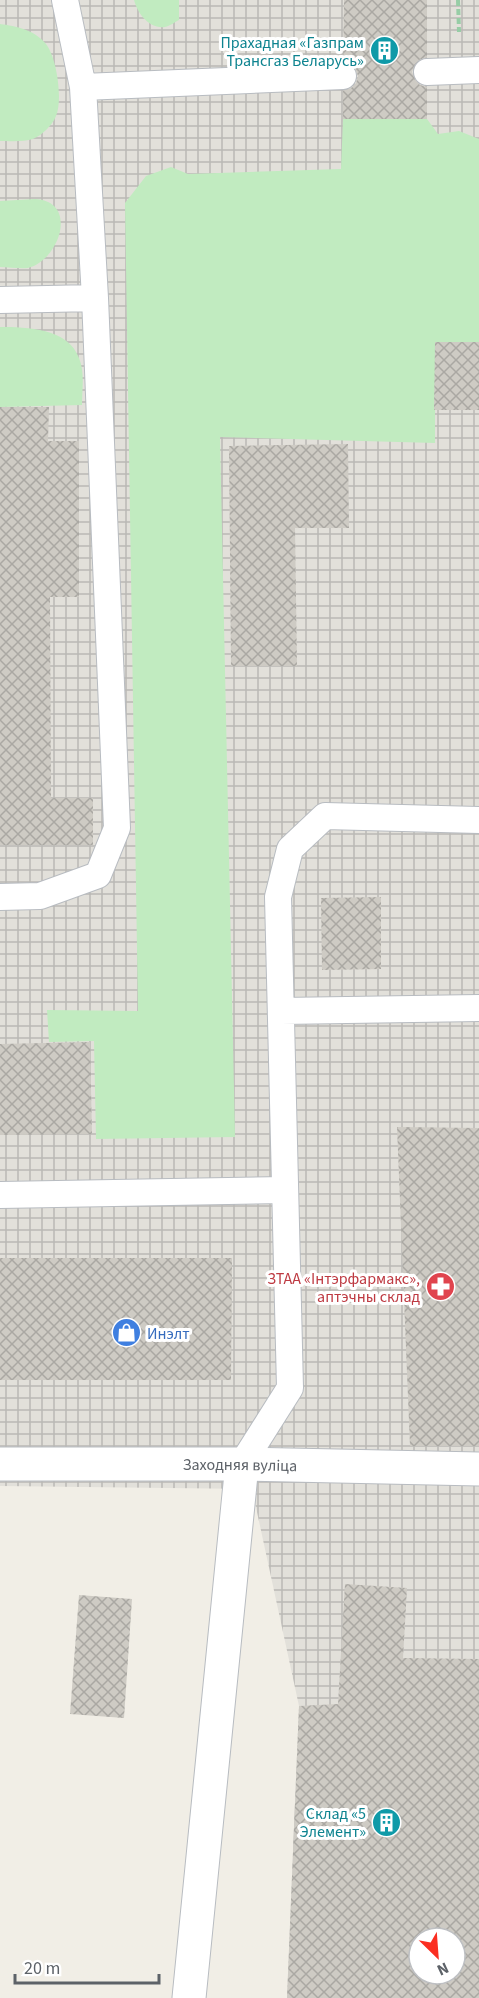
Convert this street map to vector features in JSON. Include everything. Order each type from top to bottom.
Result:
[{"type":"street","name":"Заходняя вуліца","points":[[0,1464],[242,1464],[479,1469]]},
{"type":"street","points":[[189,1998],[242,1464]]},
{"type":"lane","points":[[0,897],[39,896],[98,875],[117,828],[95,298],[83,87],[65,0]]},
{"type":"lane","points":[[427,72],[479,70]]},
{"type":"lane","points":[[83,87],[343,76]]},
{"type":"lane","points":[[0,300],[95,298]]},
{"type":"lane","points":[[242,1464],[291,1388],[278,897],[290,849],[325,816],[479,820]]},
{"type":"lane","points":[[281,1011],[479,1008]]},
{"type":"lane","points":[[0,1195],[285,1190]]},
{"type":"shaded area","points":[[0,0],[479,0],[479,1998],[287,1998],[299,1706],[252,1489],[0,1486]]},
{"type":"green space","points":[[134,0],[179,0],[179,20],[165,27],[154,26],[141,15]]},
{"type":"green space","points":[[0,24],[31,32],[42,39],[50,50],[56,69],[59,90],[58,109],[49,127],[33,139],[0,141]]},
{"type":"green space","points":[[343,119],[427,119],[438,134],[459,131],[479,139],[479,342],[435,342],[435,443],[220,437],[235,1137],[96,1139],[94,1041],[49,1042],[47,1010],[138,1011],[125,203],[146,176],[171,167],[188,174],[341,169]]},
{"type":"green space","points":[[35,199],[49,202],[57,210],[61,220],[56,243],[39,263],[28,268],[0,267],[0,201]]},
{"type":"green space","points":[[0,327],[46,331],[66,340],[74,348],[81,363],[82,405],[0,407]]},
{"type":"building","name":"Прахадная «Газпрам Трансгаз Беларусь»","points":[[344,0],[427,0],[427,57],[419,60],[412,72],[420,85],[427,87],[427,119],[343,119],[343,91],[356,83],[358,76],[350,63],[343,61]]},
{"type":"building","points":[[435,342],[479,342],[479,410],[434,410]]},
{"type":"building","points":[[0,407],[49,407],[48,441],[79,441],[79,597],[50,597],[51,798],[93,798],[93,845],[0,845]]},
{"type":"building","points":[[348,444],[349,528],[295,528],[297,666],[231,666],[229,446]]},
{"type":"building","points":[[381,897],[381,969],[322,970],[321,898]]},
{"type":"building","points":[[90,1042],[92,1134],[0,1135],[0,1044]]},
{"type":"building","name":"ЗТАА «Інтэрфармакс», аптэчны склад","points":[[397,1127],[479,1128],[479,1446],[410,1446]]},
{"type":"building","points":[[0,1258],[232,1258],[231,1380],[0,1380]]},
{"type":"building","name":"Склад «5 Элемент»","points":[[345,1584],[407,1588],[403,1658],[479,1659],[479,1998],[287,1998],[299,1706],[338,1704]]},
{"type":"building","points":[[79,1595],[132,1599],[124,1718],[70,1714]]},
{"type":"place","name":"Прахадная «Газпрам Трансгаз Беларусь»","points":[[385,51]]},
{"type":"place","name":"ЗТАА «Інтэрфармакс», аптэчны склад","points":[[441,1287]]},
{"type":"place","name":"Инэлт","points":[[126,1333]]},
{"type":"place","name":"Склад «5 Элемент»","points":[[387,1822]]}]
